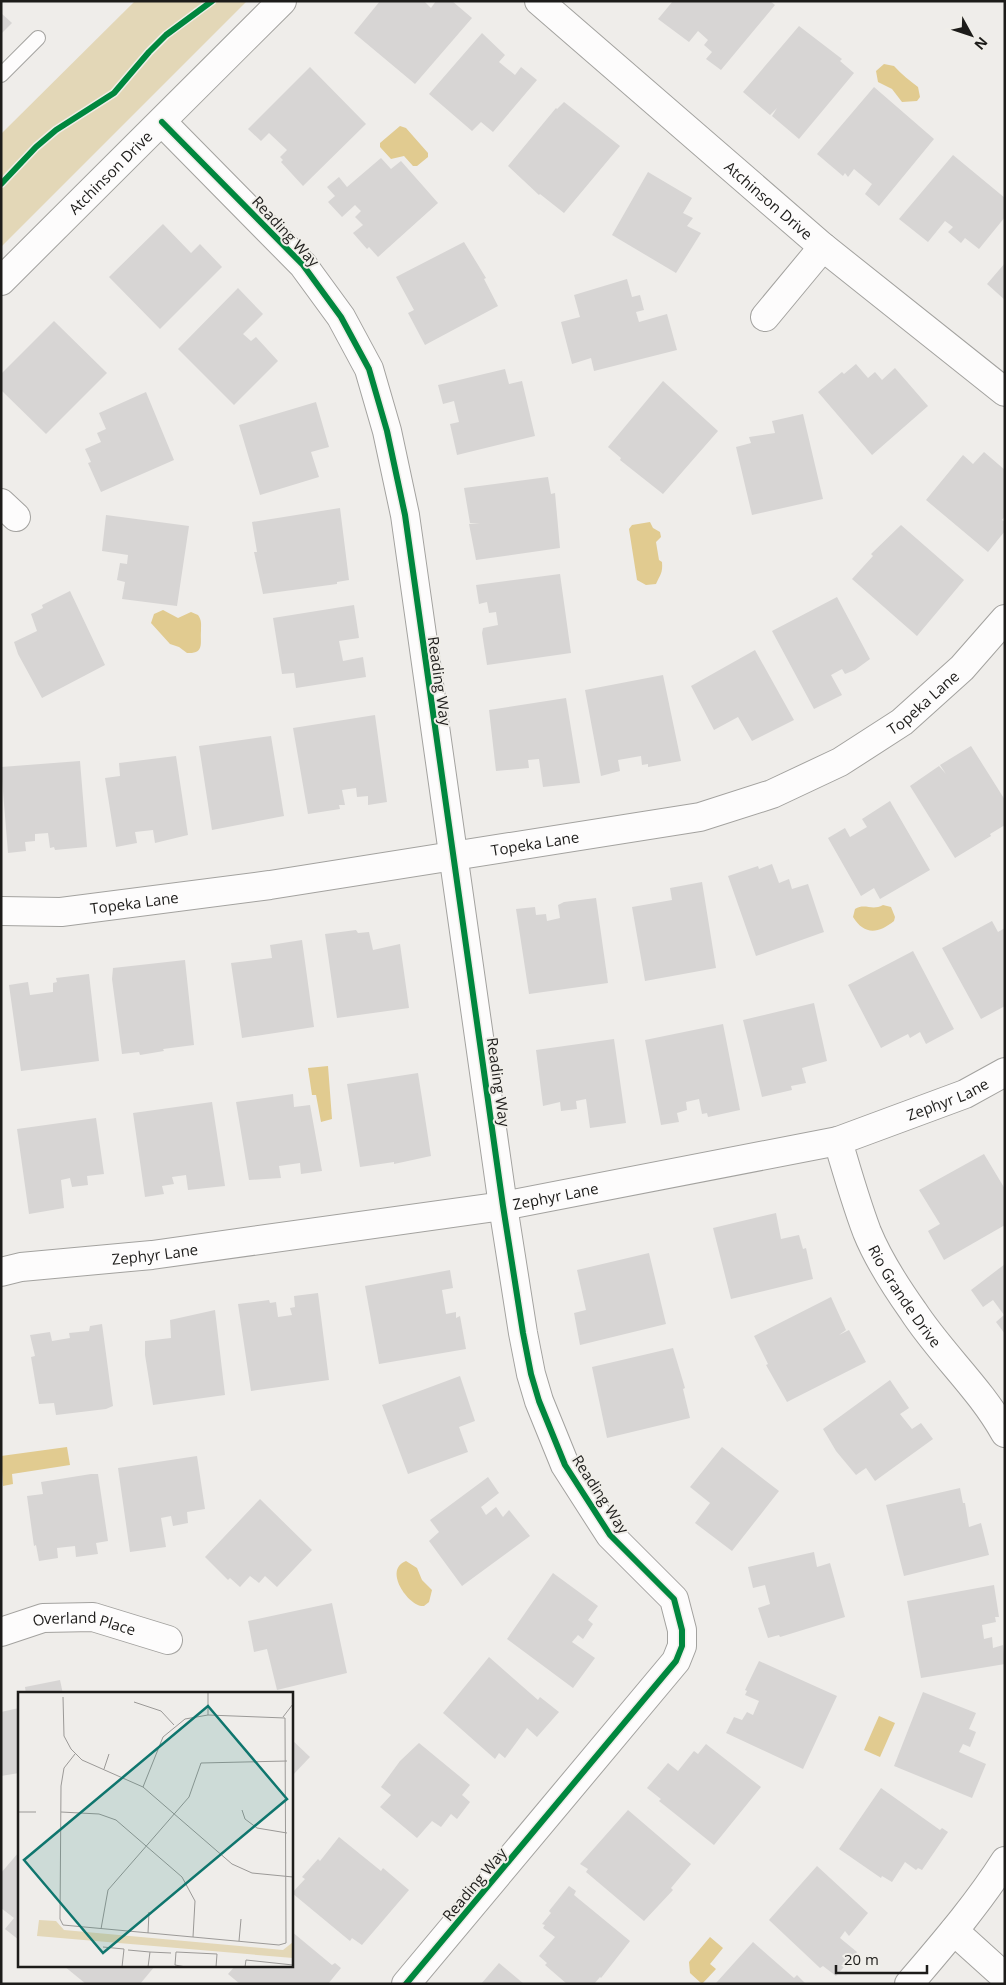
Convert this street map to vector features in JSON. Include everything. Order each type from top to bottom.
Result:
[{"type":"street","name":"Atchinson Drive","points":[[1,280],[282,1]]},
{"type":"street","name":"Atchinson Drive","points":[[539,1],[823,247],[1005,392]]},
{"type":"street","name":"Reading Way","points":[[162,122],[303,265],[341,317],[369,370],[387,431],[405,515],[503,1206],[523,1333],[539,1401],[565,1465],[610,1535],[674,1599],[682,1630],[682,1646],[670,1668],[406,1984]]},
{"type":"street","points":[[765,317],[823,247]]},
{"type":"street","name":"Topeka Lane","points":[[1,911],[61,912],[270,885],[453,858],[700,817],[772,794],[840,762],[902,722],[962,668],[1005,619]]},
{"type":"street","name":"Zephyr Lane","points":[[1,1272],[21,1267],[162,1254],[503,1206],[838,1141],[965,1094],[1005,1072]]},
{"type":"street","name":"Rio Grande Drive","points":[[838,1141],[868,1233],[888,1272],[912,1311],[937,1345],[977,1390],[1005,1432]]},
{"type":"street","name":"Overland Place","points":[[1,1632],[43,1618],[93,1617],[168,1640]]},
{"type":"street","points":[[909,1984],[954,1931],[1005,1861]]},
{"type":"street","points":[[954,1931],[1005,1977]]},
{"type":"lane","points":[[1,75],[38,38]]},
{"type":"shaded area","points":[[135,1],[247,1],[1,247],[1,134]]},
{"type":"shaded area","points":[[884,64],[894,66],[918,87],[920,97],[917,101],[902,102],[892,89],[878,82],[876,71]]},
{"type":"shaded area","points":[[400,126],[406,128],[428,153],[428,157],[417,166],[413,166],[404,156],[391,159],[380,147],[380,143]]},
{"type":"shaded area","points":[[650,522],[653,528],[660,532],[661,537],[656,542],[659,560],[662,562],[662,569],[656,584],[646,585],[637,580],[629,529],[632,525]]},
{"type":"shaded area","points":[[163,610],[178,618],[191,612],[198,615],[201,624],[201,643],[197,652],[187,653],[179,647],[170,644],[151,623],[154,614]]},
{"type":"shaded area","points":[[883,905],[891,907],[895,917],[894,921],[877,930],[867,930],[857,923],[853,917],[855,909],[859,907],[879,907]]},
{"type":"shaded area","points":[[328,1066],[332,1119],[321,1122],[316,1095],[312,1095],[308,1068]]},
{"type":"shaded area","points":[[67,1447],[70,1465],[12,1474],[13,1484],[3,1486],[1,1456]]},
{"type":"shaded area","points":[[406,1561],[417,1568],[422,1580],[432,1590],[429,1602],[424,1606],[412,1601],[397,1580],[399,1566]]},
{"type":"shaded area","points":[[879,1716],[895,1723],[880,1757],[864,1750]]},
{"type":"shaded area","points":[[710,1937],[723,1948],[710,1964],[716,1969],[702,1984],[690,1973],[689,1962]]},
{"type":"building","points":[[380,1],[424,1],[431,8],[436,1],[452,1],[472,18],[415,84],[354,33]]},
{"type":"building","points":[[673,1],[770,1],[775,5],[721,70],[706,59],[712,52],[704,45],[708,40],[698,31],[689,42],[658,19]]},
{"type":"building","points":[[1,13],[12,23],[1,34]]},
{"type":"building","points":[[799,26],[842,59],[840,61],[854,73],[799,139],[772,116],[777,108],[770,115],[743,92]]},
{"type":"building","points":[[482,33],[505,55],[499,62],[515,75],[521,67],[537,80],[493,132],[481,122],[472,131],[429,94]]},
{"type":"building","points":[[310,67],[366,124],[303,186],[281,162],[283,160],[280,157],[287,150],[269,133],[261,141],[248,129]]},
{"type":"building","points":[[874,87],[934,139],[879,206],[865,194],[872,184],[854,169],[848,177],[845,173],[843,176],[817,154]]},
{"type":"building","points":[[564,102],[620,146],[564,213],[539,195],[508,166],[556,108]]},
{"type":"building","points":[[953,155],[1005,198],[1005,217],[979,249],[965,238],[961,243],[948,232],[953,227],[945,221],[928,242],[899,219]]},
{"type":"building","points":[[381,158],[391,169],[401,161],[438,203],[378,257],[369,247],[367,249],[353,233],[363,225],[355,217],[361,211],[355,205],[342,217],[328,202],[335,196],[327,187],[339,177],[347,187]]},
{"type":"building","points":[[648,172],[692,198],[683,213],[693,218],[687,226],[701,233],[676,273],[612,235]]},
{"type":"building","points":[[163,224],[191,253],[200,244],[222,267],[160,329],[109,277]]},
{"type":"building","points":[[464,242],[486,278],[484,279],[498,306],[425,345],[408,313],[414,310],[396,277]]},
{"type":"building","points":[[1005,263],[1005,300],[987,284]]},
{"type":"building","points":[[627,279],[632,297],[640,295],[644,310],[636,312],[639,322],[667,314],[677,350],[594,371],[591,358],[572,364],[561,322],[580,317],[574,295]]},
{"type":"building","points":[[238,288],[263,314],[243,334],[251,341],[256,337],[278,361],[234,405],[178,349]]},
{"type":"building","points":[[54,321],[107,373],[46,434],[1,390],[1,374]]},
{"type":"building","points":[[856,364],[868,378],[875,372],[882,380],[895,368],[928,406],[872,455],[818,392],[842,372],[844,374]]},
{"type":"building","points":[[505,369],[509,384],[522,381],[535,436],[457,455],[450,424],[459,422],[454,401],[443,404],[438,385]]},
{"type":"building","points":[[663,381],[718,431],[663,494],[620,460],[621,458],[608,447]]},
{"type":"building","points":[[146,392],[174,460],[101,492],[88,463],[91,462],[85,449],[101,442],[97,433],[106,429],[99,413]]},
{"type":"building","points":[[316,402],[329,447],[311,452],[319,477],[260,495],[239,425]]},
{"type":"building","points":[[803,414],[823,499],[752,515],[736,447],[751,443],[749,437],[775,433],[772,421]]},
{"type":"building","points":[[984,452],[1005,470],[1005,516],[1002,520],[1005,522],[1005,531],[988,552],[926,500],[963,455],[973,464]]},
{"type":"building","points":[[548,477],[551,494],[555,493],[560,548],[476,560],[469,524],[480,523],[470,523],[464,488]]},
{"type":"building","points":[[340,508],[349,580],[337,582],[337,584],[263,594],[254,552],[257,552],[252,522]]},
{"type":"building","points":[[106,515],[189,526],[177,606],[122,599],[125,582],[117,580],[120,563],[127,564],[128,555],[102,551]]},
{"type":"building","points":[[901,525],[964,580],[917,636],[852,579],[873,556],[871,554]]},
{"type":"building","points":[[560,574],[571,653],[487,665],[482,633],[483,628],[498,625],[496,612],[489,613],[487,602],[479,604],[476,585]]},
{"type":"building","points":[[70,591],[105,665],[42,698],[18,654],[14,642],[37,631],[31,614],[43,608],[42,605]]},
{"type":"building","points":[[837,597],[870,659],[855,670],[845,674],[842,669],[831,675],[842,695],[814,709],[772,631]]},
{"type":"building","points":[[354,605],[359,638],[339,641],[343,661],[363,657],[366,677],[296,688],[294,673],[282,674],[273,618]]},
{"type":"building","points":[[755,650],[794,720],[752,741],[738,717],[714,730],[691,686]]},
{"type":"building","points":[[663,675],[681,761],[648,767],[648,764],[642,765],[641,756],[618,760],[620,771],[601,776],[585,690]]},
{"type":"building","points":[[566,698],[580,783],[543,787],[539,759],[528,760],[529,768],[496,771],[489,710]]},
{"type":"building","points":[[375,715],[387,802],[368,805],[368,796],[357,797],[356,788],[342,790],[345,805],[339,805],[340,809],[308,814],[293,728]]},
{"type":"building","points":[[271,736],[284,816],[212,830],[199,746]]},
{"type":"building","points":[[971,746],[1005,800],[1005,825],[955,858],[910,786],[939,766],[946,774],[940,765]]},
{"type":"building","points":[[176,756],[188,835],[155,843],[153,830],[135,832],[137,843],[116,847],[105,778],[120,776],[119,763]]},
{"type":"building","points":[[80,761],[87,847],[55,850],[54,847],[50,848],[48,833],[35,834],[35,841],[25,842],[26,851],[8,853],[1,767]]},
{"type":"building","points":[[890,801],[930,870],[880,899],[874,888],[861,896],[828,838],[845,828],[850,837],[867,827],[862,819]]},
{"type":"building","points":[[772,864],[779,883],[789,879],[792,889],[808,884],[824,932],[756,956],[728,876],[758,866],[759,869]]},
{"type":"building","points":[[702,882],[716,968],[645,981],[632,907],[672,900],[670,888]]},
{"type":"building","points":[[596,898],[608,983],[529,994],[516,909],[535,907],[536,915],[546,914],[547,921],[560,918],[558,905],[564,902]]},
{"type":"building","points":[[992,921],[998,932],[1005,928],[1005,1006],[981,1019],[942,948]]},
{"type":"building","points":[[356,930],[358,933],[369,932],[373,950],[400,944],[409,1008],[337,1018],[325,934]]},
{"type":"building","points":[[302,940],[314,1027],[242,1038],[231,963],[272,958],[270,945]]},
{"type":"building","points":[[913,951],[954,1029],[926,1044],[920,1032],[910,1038],[908,1034],[881,1048],[848,985]]},
{"type":"building","points":[[185,960],[194,1045],[163,1049],[164,1051],[140,1055],[139,1052],[122,1054],[112,979],[113,968]]},
{"type":"building","points":[[89,974],[99,1061],[21,1071],[9,985],[28,982],[30,995],[53,992],[53,983],[57,982],[56,978]]},
{"type":"building","points":[[814,1003],[827,1061],[802,1068],[806,1083],[791,1086],[792,1090],[762,1097],[743,1020]]},
{"type":"building","points":[[723,1024],[740,1110],[708,1117],[707,1113],[702,1114],[699,1099],[686,1102],[687,1110],[677,1113],[679,1122],[661,1125],[645,1040]]},
{"type":"building","points":[[614,1039],[626,1123],[590,1128],[586,1099],[576,1101],[577,1109],[561,1111],[560,1102],[543,1106],[536,1050]]},
{"type":"building","points":[[418,1073],[431,1156],[394,1164],[394,1162],[360,1167],[347,1084]]},
{"type":"building","points":[[293,1094],[294,1107],[310,1105],[322,1171],[301,1174],[300,1163],[279,1166],[281,1178],[249,1180],[236,1102]]},
{"type":"building","points":[[212,1102],[225,1186],[188,1190],[186,1175],[172,1177],[174,1184],[162,1186],[164,1194],[145,1197],[133,1113]]},
{"type":"building","points":[[96,1118],[104,1174],[87,1176],[88,1185],[72,1187],[70,1178],[61,1180],[64,1208],[29,1214],[17,1129]]},
{"type":"building","points":[[984,1154],[1005,1189],[1005,1225],[944,1260],[928,1231],[940,1224],[919,1190]]},
{"type":"building","points":[[776,1213],[781,1239],[799,1235],[803,1249],[806,1248],[813,1279],[731,1299],[713,1228]]},
{"type":"building","points":[[649,1253],[666,1324],[580,1345],[574,1313],[586,1310],[577,1270]]},
{"type":"building","points":[[1005,1264],[1005,1334],[996,1322],[1004,1315],[993,1300],[983,1307],[971,1290]]},
{"type":"building","points":[[450,1270],[453,1288],[442,1290],[446,1314],[456,1312],[456,1318],[460,1316],[466,1349],[379,1364],[365,1286]]},
{"type":"building","points":[[318,1293],[329,1380],[251,1391],[238,1304],[269,1300],[270,1303],[276,1302],[278,1317],[292,1315],[290,1308],[295,1307],[294,1296]]},
{"type":"building","points":[[831,1297],[846,1330],[839,1335],[849,1330],[866,1362],[787,1402],[766,1365],[768,1364],[754,1336]]},
{"type":"building","points":[[215,1310],[225,1395],[153,1405],[145,1355],[145,1341],[171,1338],[170,1320]]},
{"type":"building","points":[[102,1324],[113,1406],[106,1409],[56,1415],[54,1403],[39,1404],[31,1357],[35,1356],[30,1335],[50,1332],[52,1341],[70,1338],[69,1333],[89,1331],[90,1326]]},
{"type":"building","points":[[673,1348],[685,1388],[683,1389],[690,1418],[607,1438],[592,1367]]},
{"type":"building","points":[[460,1376],[475,1421],[459,1427],[468,1452],[408,1474],[382,1405]]},
{"type":"building","points":[[890,1380],[909,1408],[900,1414],[912,1429],[921,1423],[933,1439],[875,1481],[866,1468],[856,1475],[836,1451],[823,1429]]},
{"type":"building","points":[[722,1447],[779,1491],[732,1551],[695,1523],[710,1503],[690,1487]]},
{"type":"building","points":[[197,1456],[205,1509],[187,1512],[188,1523],[173,1526],[171,1516],[161,1518],[166,1547],[130,1552],[118,1468]]},
{"type":"building","points":[[98,1474],[108,1541],[96,1543],[98,1554],[76,1557],[75,1546],[57,1548],[58,1558],[39,1561],[36,1545],[34,1546],[27,1496],[43,1494],[41,1482]]},
{"type":"building","points":[[488,1477],[499,1493],[481,1507],[486,1515],[496,1507],[503,1517],[509,1510],[530,1536],[462,1586],[429,1541],[439,1532],[430,1520]]},
{"type":"building","points":[[960,1488],[969,1527],[981,1523],[989,1555],[904,1576],[886,1505]]},
{"type":"building","points":[[260,1499],[312,1550],[277,1587],[265,1576],[259,1583],[250,1576],[240,1587],[230,1578],[228,1580],[205,1557]]},
{"type":"building","points":[[814,1552],[817,1567],[830,1563],[845,1617],[780,1637],[779,1635],[768,1638],[758,1608],[770,1604],[765,1585],[753,1588],[748,1567]]},
{"type":"building","points":[[553,1573],[598,1606],[588,1620],[593,1624],[583,1639],[578,1635],[572,1642],[595,1658],[573,1688],[507,1639]]},
{"type":"building","points":[[994,1585],[999,1617],[995,1617],[996,1622],[982,1625],[984,1639],[992,1637],[993,1648],[1003,1645],[1005,1664],[921,1678],[907,1601]]},
{"type":"building","points":[[332,1603],[347,1673],[277,1690],[267,1649],[254,1652],[248,1621]]},
{"type":"building","points":[[489,1657],[538,1700],[540,1697],[559,1712],[537,1737],[527,1728],[505,1758],[499,1753],[495,1759],[443,1713]]},
{"type":"building","points":[[759,1661],[837,1696],[803,1769],[726,1733],[734,1717],[742,1720],[747,1712],[753,1715],[759,1701],[745,1695],[747,1691],[745,1690]]},
{"type":"building","points":[[60,1680],[63,1692],[26,1692],[25,1687]]},
{"type":"building","points":[[923,1692],[976,1713],[969,1729],[976,1732],[970,1747],[963,1744],[959,1752],[986,1764],[972,1798],[894,1766]]},
{"type":"building","points":[[18,1708],[18,1773],[1,1776],[1,1712]]},
{"type":"building","points":[[292,1740],[310,1757],[292,1776]]},
{"type":"building","points":[[419,1743],[470,1785],[462,1795],[470,1802],[457,1819],[451,1814],[441,1827],[432,1821],[417,1838],[380,1807],[391,1795],[381,1787],[400,1761]]},
{"type":"building","points":[[706,1744],[761,1787],[714,1845],[659,1801],[661,1799],[647,1788],[668,1763],[678,1771],[694,1751],[698,1754]]},
{"type":"building","points":[[881,1788],[940,1830],[942,1828],[948,1832],[922,1870],[918,1868],[916,1870],[905,1862],[892,1882],[882,1876],[881,1878],[839,1849]]},
{"type":"building","points":[[628,1810],[691,1864],[671,1888],[673,1890],[644,1921],[586,1872],[588,1869],[580,1864]]},
{"type":"building","points":[[339,1837],[381,1871],[383,1868],[409,1890],[362,1945],[352,1938],[350,1941],[292,1893],[305,1879],[302,1877],[318,1859],[320,1861]]},
{"type":"building","points":[[18,1853],[18,1939],[5,1929],[14,1918],[1,1908],[1,1873]]},
{"type":"building","points":[[817,1866],[868,1913],[849,1936],[845,1931],[840,1938],[857,1952],[836,1976],[823,1966],[820,1968],[769,1920]]},
{"type":"building","points":[[569,1886],[576,1891],[574,1895],[630,1941],[601,1978],[594,1984],[567,1984],[545,1965],[547,1963],[539,1956],[555,1937],[543,1928],[545,1925],[542,1924],[551,1913],[549,1911]]},
{"type":"building","points":[[292,1932],[332,1965],[335,1963],[341,1968],[328,1984],[240,1984],[228,1974],[233,1968],[292,1968]]},
{"type":"building","points":[[753,1942],[794,1978],[797,1975],[806,1984],[716,1983]]},
{"type":"building","points":[[499,1963],[524,1984],[481,1984]]},
{"type":"building","points":[[66,1968],[153,1968],[140,1984],[86,1984]]},
{"type":"cycle path","points":[[1,184],[36,147],[56,130],[114,93],[166,35],[212,1]]},
{"type":"cycle path","points":[[162,122],[303,265],[341,317],[369,369],[387,431],[405,515],[503,1206],[531,1374],[539,1401],[565,1465],[610,1535],[674,1599],[682,1630],[682,1646],[676,1661],[406,1984]]}]
